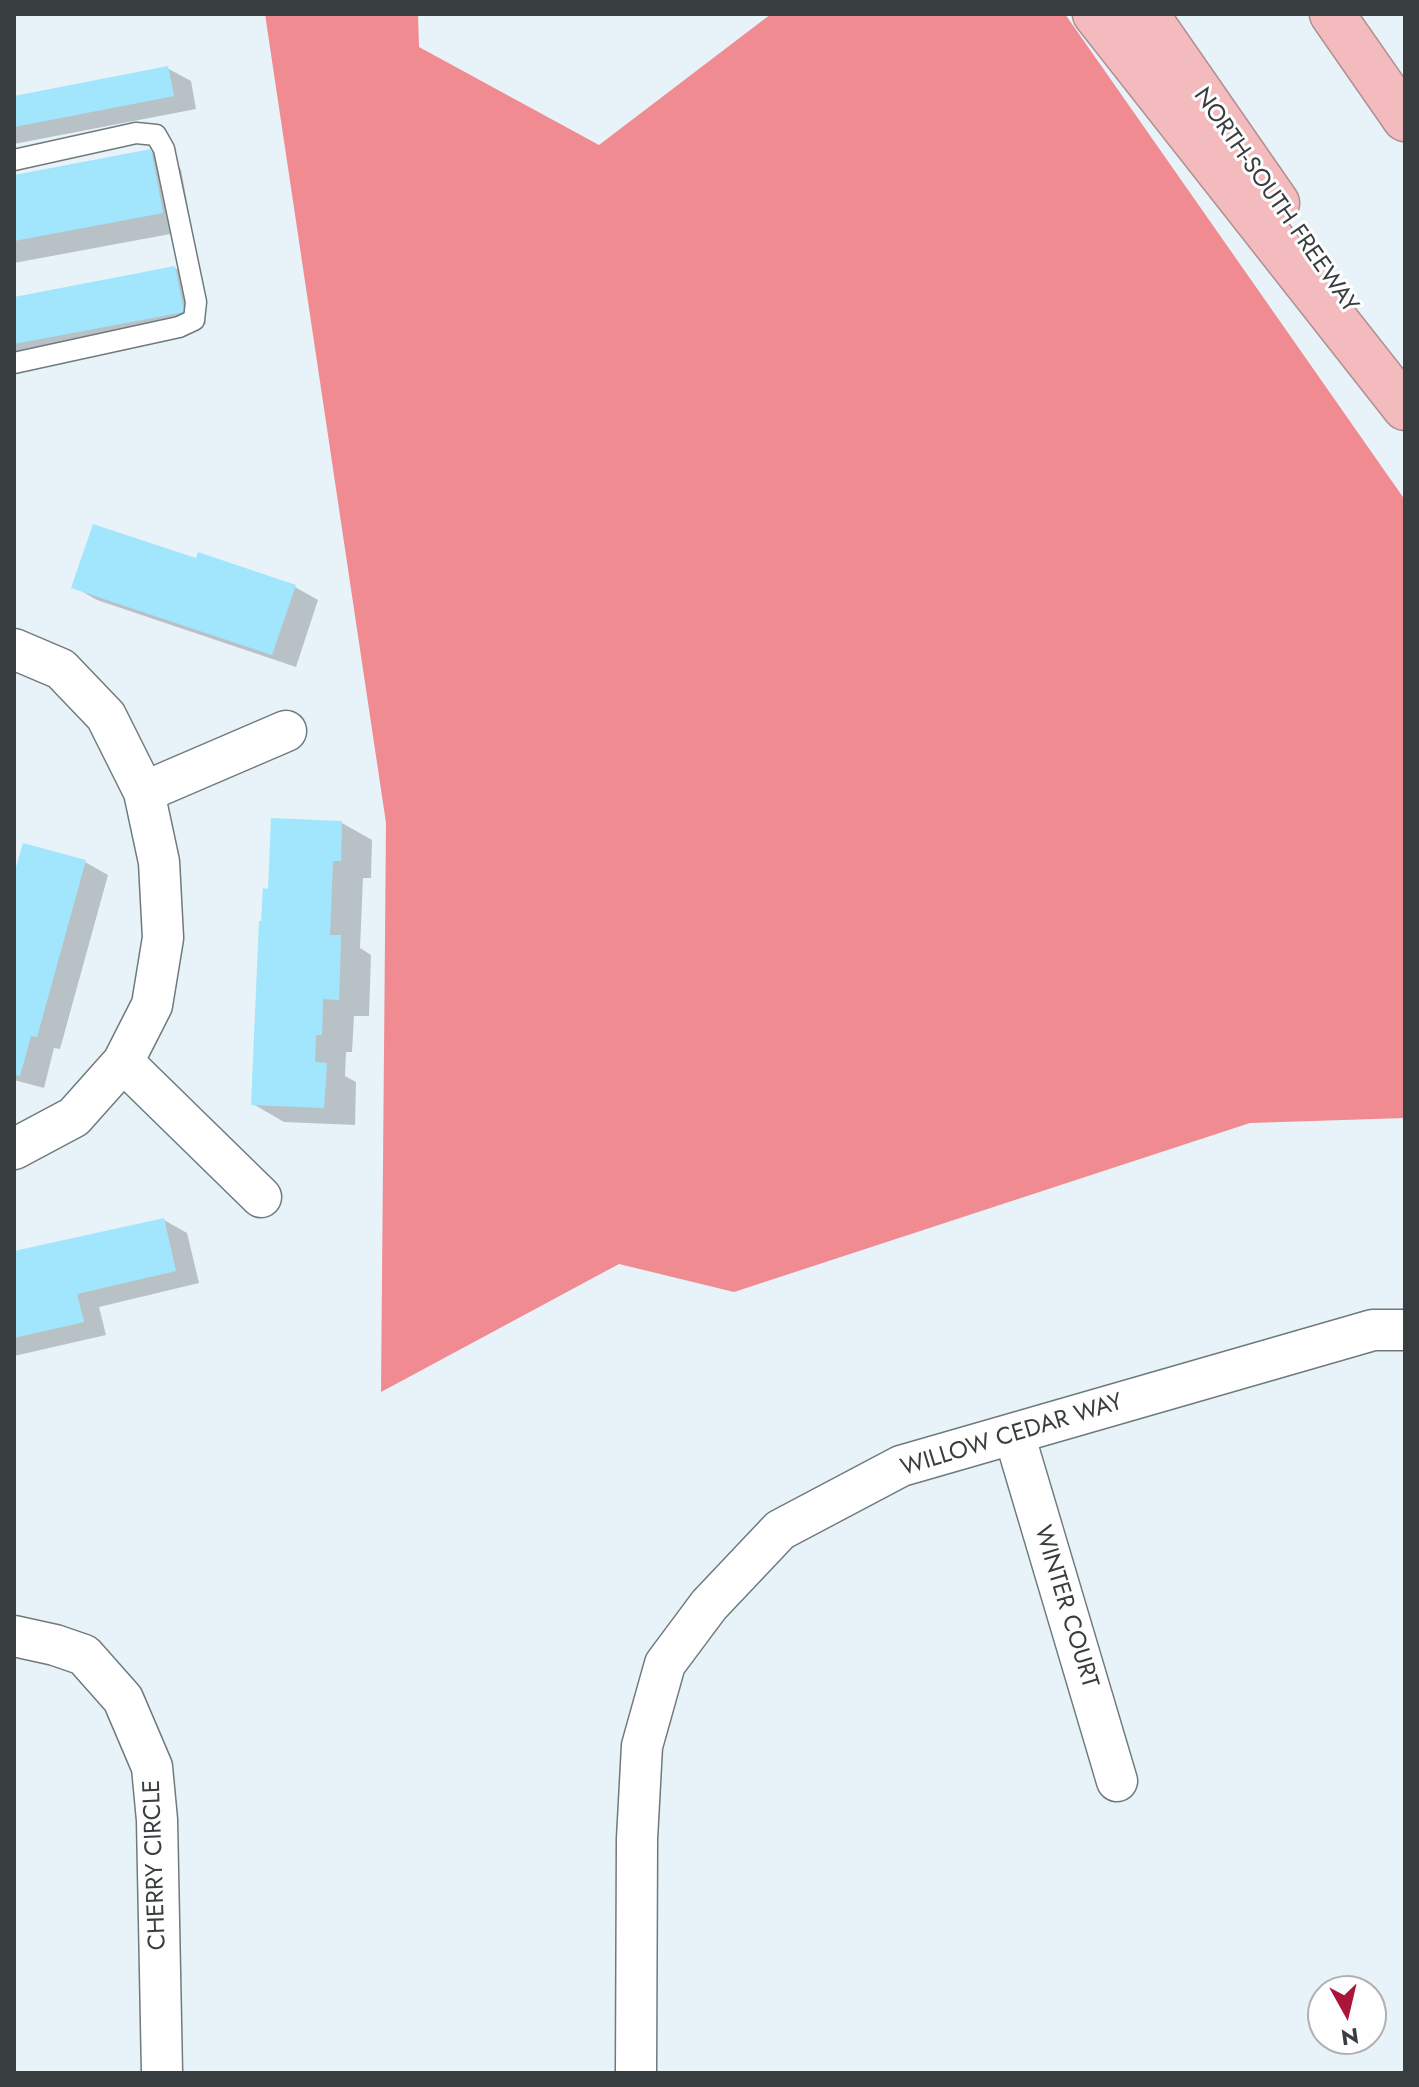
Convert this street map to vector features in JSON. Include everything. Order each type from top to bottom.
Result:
[{"type":"highway","points":[[1095,14],[1405,408]]},
{"type":"highway","name":"NORTH-SOUTH FREEWAY","points":[[1146,14],[1405,387]]},
{"type":"highway","points":[[1332,14],[1405,119]]},
{"type":"street","points":[[14,649],[61,669],[106,716],[144,792],[159,862],[163,938],[152,1005],[123,1062],[74,1117],[14,1149]]},
{"type":"street","points":[[144,792],[286,731]]},
{"type":"street","points":[[123,1062],[261,1197]]},
{"type":"street","name":"WILLOW CEDAR WAY","points":[[636,2073],[637,1839],[642,1746],[665,1664],[709,1605],[780,1530],[901,1466],[1373,1330],[1405,1330]]},
{"type":"street","name":"WINTER COURT","points":[[1014,1434],[1117,1781]]},
{"type":"street","name":"CHERRY CIRCLE","points":[[14,1636],[84,1655],[123,1699],[152,1767],[157,1820],[162,2073]]},
{"type":"lane","points":[[14,160],[136,133],[156,135],[164,149],[196,302],[194,320],[179,327],[14,363]]},
{"type":"shaded area","points":[[265,14],[418,14],[419,47],[599,145],[771,14],[1065,14],[1405,500],[1405,1118],[1250,1123],[734,1292],[619,1264],[381,1392],[386,823]]},
{"type":"building","points":[[168,66],[174,96],[14,127],[14,96]]},
{"type":"building","points":[[151,149],[163,213],[14,241],[14,175]]},
{"type":"building","points":[[175,266],[184,312],[14,344],[14,297]]},
{"type":"building","points":[[93,524],[196,558],[198,552],[296,585],[272,655],[71,588]]},
{"type":"building","points":[[271,818],[342,821],[341,861],[333,861],[330,935],[341,935],[339,1000],[323,999],[322,1035],[316,1035],[315,1062],[327,1063],[324,1108],[251,1105],[259,921],[263,888],[268,889]]},
{"type":"building","points":[[23,843],[86,860],[37,1037],[31,1036],[20,1076],[14,1074],[14,874]]},
{"type":"building","points":[[164,1218],[176,1271],[77,1294],[84,1322],[14,1338],[14,1251]]}]
